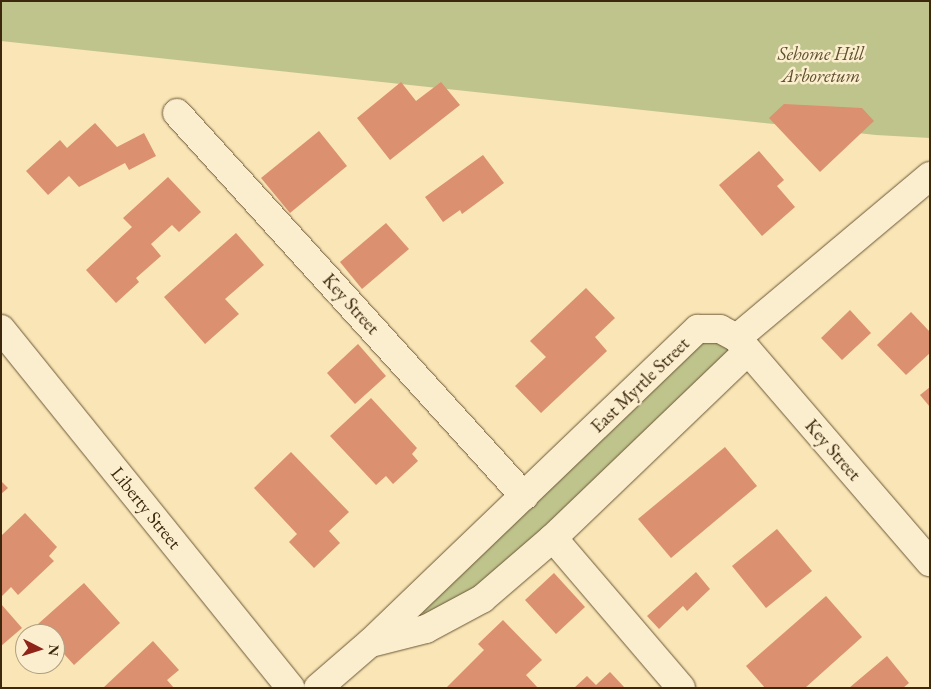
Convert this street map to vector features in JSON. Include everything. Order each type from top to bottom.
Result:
[{"type":"street","name":"Key Street","points":[[178,113],[524,496]]},
{"type":"street","name":"East Myrtle Street","points":[[370,644],[426,629],[482,599],[554,538],[742,345],[930,176]]},
{"type":"street","name":"Liberty Street","points":[[1,329],[291,688]]},
{"type":"street","name":"East Myrtle Street","points":[[318,688],[370,644],[698,329],[720,329],[742,345]]},
{"type":"street","name":"Key Street","points":[[742,345],[930,562]]},
{"type":"street","points":[[554,538],[681,688]]},
{"type":"green space","name":"Sehome Hill Arboretum","points":[[1,1],[930,1],[930,138],[876,135],[1,41]]},
{"type":"green space","points":[[731,342],[729,352],[503,572],[427,618],[421,610],[699,343]]},
{"type":"building","points":[[401,82],[416,101],[441,82],[460,105],[390,160],[357,118]]},
{"type":"building","points":[[784,104],[862,108],[874,121],[820,172],[769,118]]},
{"type":"building","points":[[95,123],[117,147],[144,133],[156,156],[129,170],[125,163],[79,187],[69,176],[48,195],[26,171],[60,140],[67,148]]},
{"type":"building","points":[[319,131],[347,166],[290,213],[261,178]]},
{"type":"building","points":[[759,151],[784,180],[777,186],[795,207],[762,236],[719,185]]},
{"type":"building","points":[[483,155],[504,183],[462,214],[460,210],[443,222],[425,197]]},
{"type":"building","points":[[168,177],[201,212],[179,232],[172,225],[151,244],[161,256],[136,278],[139,282],[116,303],[86,270],[132,227],[123,218]]},
{"type":"building","points":[[386,223],[409,249],[362,289],[340,262]]},
{"type":"building","points":[[236,233],[264,265],[225,299],[239,314],[205,344],[164,297]]},
{"type":"building","points":[[586,288],[615,318],[595,337],[607,351],[541,413],[515,386],[546,357],[530,341]]},
{"type":"building","points":[[850,310],[871,333],[842,360],[821,338]]},
{"type":"building","points":[[911,312],[930,332],[930,353],[906,375],[877,345]]},
{"type":"building","points":[[358,344],[386,376],[355,404],[327,373]]},
{"type":"building","points":[[930,387],[930,407],[920,395]]},
{"type":"building","points":[[371,398],[417,448],[412,454],[418,461],[393,484],[386,476],[376,485],[330,436]]},
{"type":"building","points":[[725,447],[757,486],[671,558],[638,519]]},
{"type":"building","points":[[291,452],[349,512],[329,531],[340,543],[314,568],[289,542],[297,534],[254,488]]},
{"type":"building","points":[[1,481],[8,488],[1,494]]},
{"type":"building","points":[[25,513],[57,547],[49,556],[54,561],[18,595],[11,587],[2,596],[1,536]]},
{"type":"building","points":[[777,529],[812,571],[766,608],[732,566]]},
{"type":"building","points":[[696,572],[710,589],[687,611],[683,606],[659,629],[647,616]]},
{"type":"building","points":[[554,573],[585,607],[556,634],[525,600]]},
{"type":"building","points":[[84,583],[120,623],[74,665],[65,655],[65,624],[38,624]]},
{"type":"building","points":[[826,596],[862,637],[805,688],[765,688],[746,666]]},
{"type":"building","points":[[1,604],[18,624],[15,624],[15,634],[1,646]]},
{"type":"building","points":[[503,620],[542,660],[526,675],[538,688],[446,688],[484,650],[478,644]]},
{"type":"building","points":[[153,641],[179,670],[167,680],[174,688],[103,688]]},
{"type":"building","points":[[887,656],[909,683],[903,688],[849,688]]},
{"type":"building","points":[[610,672],[625,688],[574,688],[587,676],[596,685]]}]
